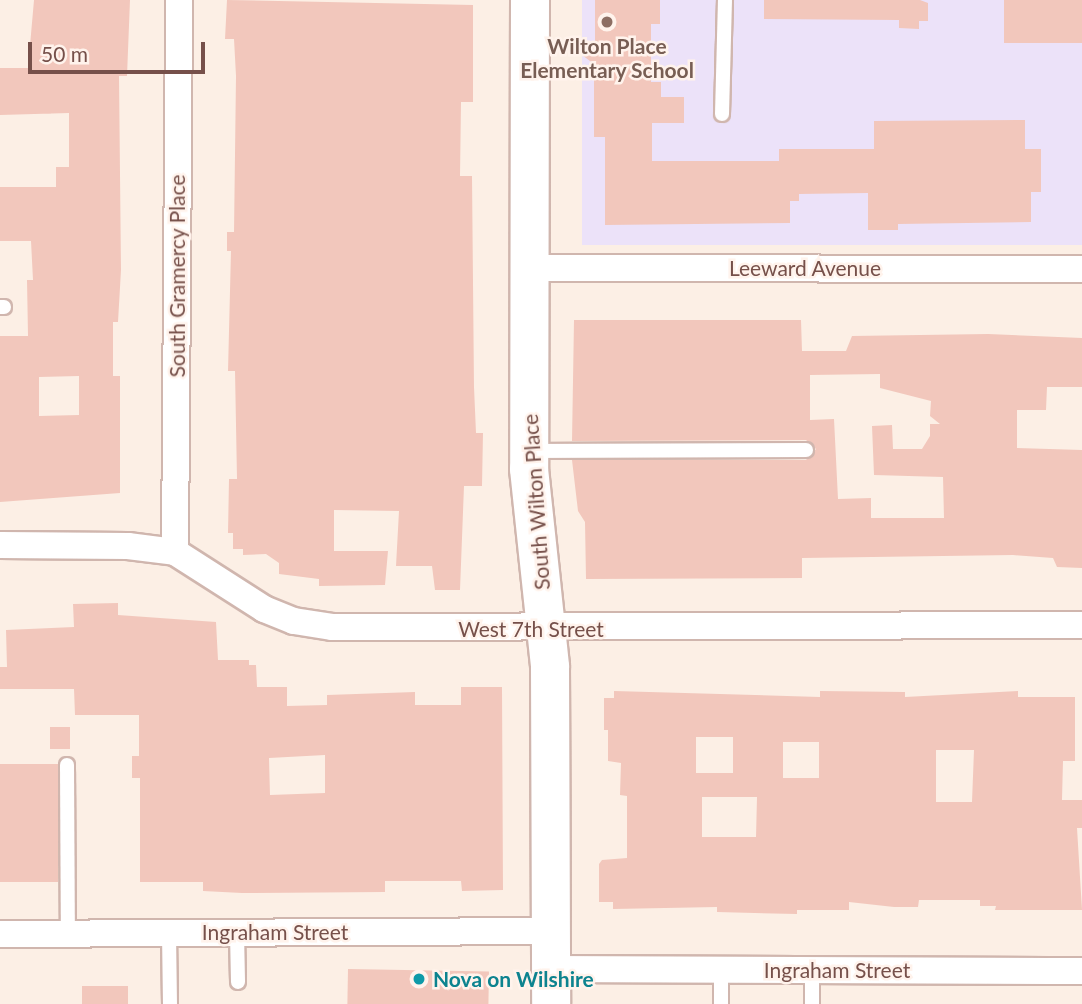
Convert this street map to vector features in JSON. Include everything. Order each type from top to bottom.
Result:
[{"type":"main road","name":"South Wilton Place","points":[[530,0],[528,451],[550,667],[550,987]]},
{"type":"street","name":"South Gramercy Place","points":[[175,552],[179,0]]},
{"type":"street","name":"Leeward Avenue","points":[[527,268],[1082,269]]},
{"type":"street","name":"West 7th Street","points":[[0,545],[128,546],[175,552],[264,609],[294,621],[332,627],[546,630],[1082,625]]},
{"type":"street","name":"Ingraham Street","points":[[0,934],[550,931]]},
{"type":"street","name":"Ingraham Street","points":[[550,987],[721,970],[1082,971]]},
{"type":"lane","points":[[722,114],[725,0]]},
{"type":"lane","points":[[528,451],[806,450]]},
{"type":"lane","points":[[67,765],[68,933]]},
{"type":"lane","points":[[169,933],[170,1004]]},
{"type":"lane","points":[[237,933],[238,982]]},
{"type":"lane","points":[[721,970],[721,1004]]},
{"type":"lane","points":[[812,970],[812,1004]]},
{"type":"shaded area","points":[[582,0],[1082,0],[1082,245],[582,245]]},
{"type":"building","points":[[34,0],[130,0],[127,76],[119,76],[121,270],[118,322],[113,322],[113,376],[120,376],[120,493],[0,502],[0,336],[28,336],[27,280],[33,280],[31,241],[0,241],[0,187],[56,187],[56,167],[69,167],[69,113],[0,115],[0,68],[28,68]],"holes":[[[79,376],[79,415],[39,416],[39,377]]]},
{"type":"building","points":[[227,0],[473,5],[473,102],[461,102],[460,176],[472,176],[474,387],[476,433],[483,433],[482,486],[464,486],[460,590],[435,590],[432,566],[396,566],[399,511],[334,510],[334,551],[388,551],[385,585],[319,586],[319,579],[279,574],[279,563],[266,554],[243,555],[243,549],[233,549],[233,533],[228,533],[229,479],[237,479],[235,371],[228,371],[231,251],[227,251],[227,232],[234,232],[236,76],[234,39],[225,39]]},
{"type":"building","points":[[595,0],[660,0],[660,24],[651,24],[651,82],[661,82],[661,97],[684,97],[684,123],[652,123],[652,161],[779,161],[779,149],[874,149],[874,121],[1025,120],[1025,149],[1041,149],[1041,192],[1031,192],[1031,222],[898,224],[898,230],[868,230],[868,193],[799,194],[799,201],[790,201],[790,223],[605,225],[605,137],[594,137],[594,64],[578,52],[595,42]]},
{"type":"building","points":[[764,0],[920,0],[928,3],[928,21],[919,21],[919,29],[899,28],[899,20],[764,19]]},
{"type":"building","points":[[1004,0],[1082,0],[1082,43],[1004,43]]},
{"type":"building","points":[[574,320],[801,320],[802,351],[846,351],[852,336],[988,334],[1082,338],[1082,387],[1047,387],[1046,410],[1017,410],[1017,448],[1082,450],[1082,568],[1057,567],[1053,558],[1013,555],[802,558],[802,578],[586,579],[585,522],[578,511],[572,460],[806,460],[816,449],[806,440],[572,441]],"holes":[[[880,374],[880,388],[931,401],[930,416],[940,424],[930,424],[930,436],[922,449],[893,449],[892,425],[872,426],[874,475],[943,477],[944,518],[871,518],[871,498],[838,499],[834,419],[810,420],[810,375]]]},
{"type":"building","points":[[118,603],[118,615],[216,622],[218,660],[249,660],[249,665],[256,665],[257,687],[287,687],[287,706],[327,705],[327,695],[415,692],[415,705],[461,705],[461,687],[502,687],[503,890],[462,891],[461,881],[385,881],[385,892],[242,893],[203,891],[203,882],[140,882],[140,778],[132,778],[132,756],[139,756],[139,715],[75,715],[74,689],[0,689],[0,667],[7,667],[6,630],[74,627],[73,604]],"holes":[[[325,755],[325,793],[270,795],[269,758]]]},
{"type":"building","points":[[614,691],[820,697],[820,691],[905,692],[905,697],[1018,691],[1018,697],[1075,697],[1075,761],[1063,761],[1062,800],[1082,800],[1082,828],[1077,828],[1082,910],[995,910],[996,906],[980,906],[980,900],[919,900],[918,907],[849,902],[849,910],[797,910],[797,914],[717,912],[717,907],[613,909],[613,902],[599,902],[599,864],[602,860],[627,858],[627,796],[620,795],[621,763],[608,761],[608,730],[604,730],[604,698],[614,698]],"holes":[[[696,737],[733,737],[733,773],[696,773]],[[783,742],[819,742],[819,778],[783,778]],[[936,750],[974,750],[972,802],[936,802]],[[702,797],[757,797],[756,837],[702,837]]]},
{"type":"building","points":[[50,727],[70,727],[70,749],[50,749]]},
{"type":"building","points":[[0,764],[58,764],[58,882],[0,882]]},
{"type":"building","name":"Nova on Wilshire","points":[[348,969],[489,971],[488,1004],[347,1004]]},
{"type":"building","points":[[82,986],[128,986],[128,1004],[82,1004]]},
{"type":"place","name":"Wilton Place Elementary School","points":[[607,22]]},
{"type":"place","name":"Nova on Wilshire","points":[[419,979]]}]
